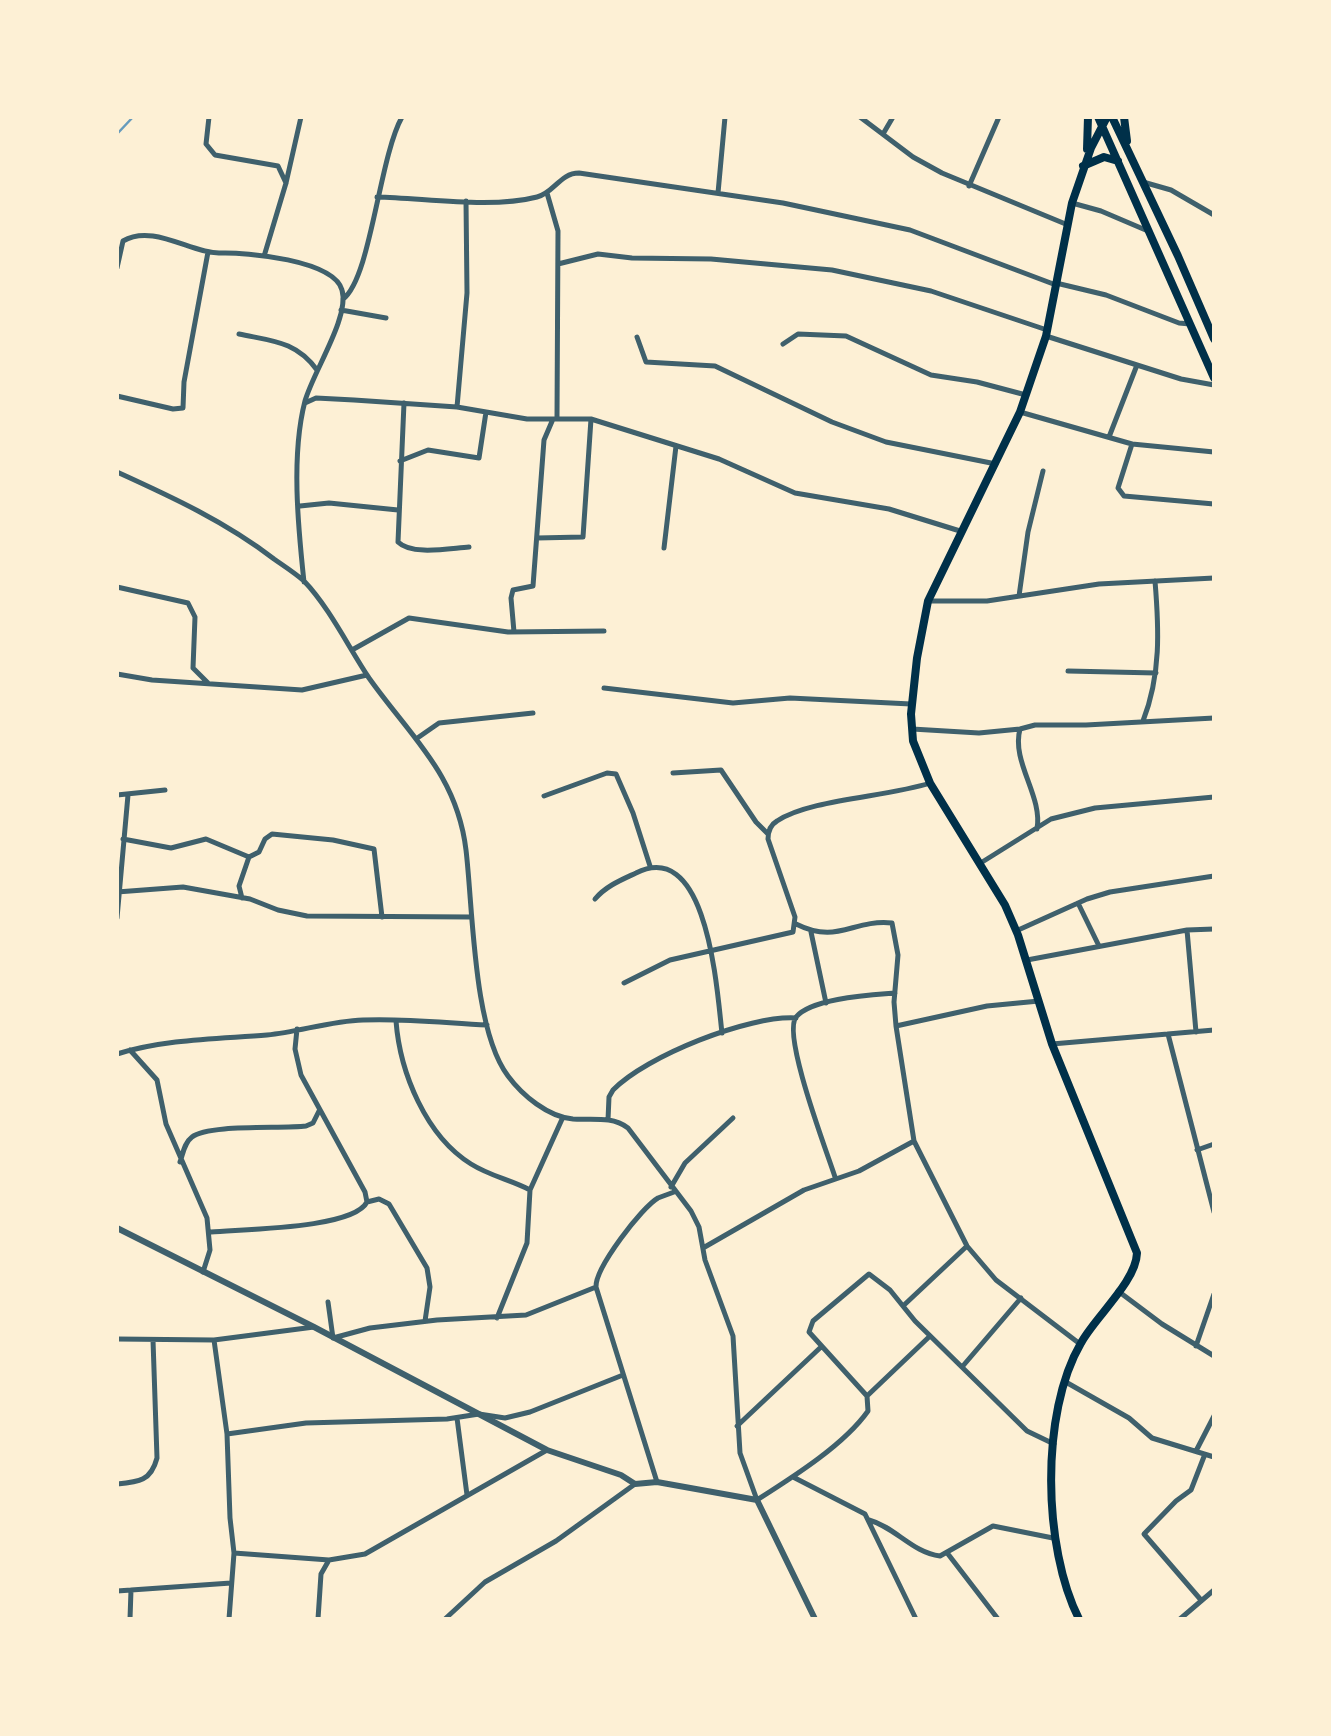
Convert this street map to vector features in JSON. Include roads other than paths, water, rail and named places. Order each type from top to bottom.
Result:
[{"type":"main road","points":[[1079,1619],[1061,1578],[1053,1538],[1054,1444],[1058,1398],[1080,1344],[1137,1262],[1135,1242],[1083,1125],[1052,1044],[1027,960],[1005,905],[930,783],[913,741],[911,704],[928,601],[1020,412],[1046,333],[1072,204],[1089,139],[1087,117]]},
{"type":"main road","points":[[1098,117],[1152,233],[1214,378]]},
{"type":"main road","points":[[1083,166],[1102,126],[1110,117],[1127,147],[1214,339]]},
{"type":"main road","points":[[1124,117],[1127,147]]},
{"type":"main road","points":[[1083,166],[1104,157],[1118,161]]},
{"type":"street","points":[[209,117],[206,144],[215,155],[278,166],[286,183]]},
{"type":"street","points":[[265,253],[286,183],[301,117]]},
{"type":"street","points":[[304,582],[298,451],[305,403],[343,299],[369,241],[390,144],[402,117]]},
{"type":"street","points":[[718,193],[725,117]]},
{"type":"street","points":[[860,117],[913,157],[969,186],[1068,225]]},
{"type":"street","points":[[883,134],[893,117]]},
{"type":"street","points":[[969,186],[999,117]]},
{"type":"street","points":[[377,197],[466,201],[538,197],[573,173],[783,203],[910,230],[1056,284],[1106,295],[1179,323],[1191,324]]},
{"type":"street","points":[[1143,182],[1171,190],[1214,215]]},
{"type":"street","points":[[514,632],[511,598],[516,588],[533,586],[544,440],[555,418],[558,231],[547,193]]},
{"type":"street","points":[[457,407],[467,293],[466,201]]},
{"type":"street","points":[[1072,204],[1101,211],[1152,233]]},
{"type":"street","points":[[117,268],[123,241],[133,235],[179,240],[208,252],[265,253],[325,272],[338,282],[352,283]]},
{"type":"street","points":[[117,396],[173,409],[183,408],[184,382],[208,252]]},
{"type":"street","points":[[558,264],[598,254],[632,258],[711,259],[832,270],[931,291],[1137,366],[1214,385]]},
{"type":"street","points":[[338,282],[343,299]]},
{"type":"street","points":[[341,310],[386,318]]},
{"type":"street","points":[[239,334],[295,349],[305,354],[317,370]]},
{"type":"street","points":[[783,344],[798,334],[846,336],[931,375],[977,382],[1026,396]]},
{"type":"street","points":[[637,337],[646,362],[715,366],[832,422],[886,442],[996,464]]},
{"type":"street","points":[[1109,438],[1137,366]]},
{"type":"street","points":[[309,392],[316,398]]},
{"type":"street","points":[[305,403],[316,398],[457,407],[527,419],[591,419],[739,467],[795,493],[889,509],[960,531]]},
{"type":"street","points":[[404,403],[398,542],[402,546],[418,549],[469,547]]},
{"type":"street","points":[[400,461],[428,450],[479,458],[486,412]]},
{"type":"street","points":[[1020,412],[1132,444],[1214,452]]},
{"type":"street","points":[[537,538],[583,537],[591,419]]},
{"type":"street","points":[[1132,444],[1118,488],[1124,496],[1214,504]]},
{"type":"street","points":[[664,548],[677,446]]},
{"type":"street","points":[[1019,596],[1028,532],[1043,471]]},
{"type":"street","points":[[117,472],[183,502],[246,538],[304,582],[367,675],[416,739],[455,799],[466,848],[471,917],[486,1025],[496,1059],[527,1097],[563,1117],[618,1121],[628,1128],[695,1219],[733,1336],[736,1427],[740,1453],[757,1500],[815,1619]]},
{"type":"street","points":[[300,506],[329,503],[398,510]]},
{"type":"street","points":[[928,601],[987,601],[1099,584],[1214,578]]},
{"type":"street","points":[[1143,721],[1154,694],[1156,673],[1158,617],[1155,581]]},
{"type":"street","points":[[117,587],[188,603],[195,617],[193,668],[208,683]]},
{"type":"street","points":[[352,650],[409,618],[473,629],[514,632],[604,631]]},
{"type":"street","points":[[1068,671],[1156,673]]},
{"type":"street","points":[[117,674],[302,690],[367,675]]},
{"type":"street","points":[[604,688],[659,697],[733,703],[790,698],[911,704]]},
{"type":"street","points":[[416,739],[439,723],[533,713]]},
{"type":"street","points":[[912,729],[979,733],[1035,725],[1214,718]]},
{"type":"street","points":[[1020,729],[1019,748],[1035,804],[1037,829]]},
{"type":"street","points":[[673,773],[720,770],[756,822],[768,834]]},
{"type":"street","points":[[544,796],[607,773],[616,774],[633,813],[650,866]]},
{"type":"street","points":[[930,783],[905,791],[792,814],[777,821],[768,834],[769,847],[796,924],[811,932],[832,934],[872,924],[892,923],[898,955],[896,1026],[914,1140],[967,1246],[996,1280],[1080,1344]]},
{"type":"street","points":[[117,795],[165,790]]},
{"type":"street","points":[[117,918],[128,795]]},
{"type":"street","points":[[979,864],[1051,819],[1095,807],[1214,797]]},
{"type":"street","points":[[242,898],[239,886],[249,857],[259,852],[265,839],[283,834],[374,849],[382,918]]},
{"type":"street","points":[[123,839],[171,848],[206,839],[249,857]]},
{"type":"street","points":[[595,899],[604,889],[650,866],[672,869],[683,882],[701,914],[712,950],[722,1033]]},
{"type":"street","points":[[1016,931],[1078,903],[1110,892],[1214,876]]},
{"type":"street","points":[[119,892],[183,887],[242,898],[307,916],[471,917]]},
{"type":"street","points":[[1078,903],[1099,946]]},
{"type":"street","points":[[624,983],[670,960],[788,934],[796,924]]},
{"type":"street","points":[[1027,960],[1187,930],[1214,929]]},
{"type":"street","points":[[1187,930],[1196,1032]]},
{"type":"street","points":[[811,932],[826,1003]]},
{"type":"street","points":[[608,1120],[609,1097],[619,1084],[671,1052],[761,1020],[796,1018],[826,1003],[895,993]]},
{"type":"street","points":[[896,1026],[987,1006],[1039,1001]]},
{"type":"street","points":[[796,1018],[791,1032],[797,1060],[835,1178]]},
{"type":"street","points":[[117,1054],[222,1036],[269,1035],[363,1020],[486,1025]]},
{"type":"street","points":[[396,1021],[398,1049],[404,1068],[443,1142],[482,1170],[530,1190]]},
{"type":"street","points":[[297,1029],[297,1062],[318,1111],[365,1192],[367,1202]]},
{"type":"street","points":[[1052,1044],[1214,1030]]},
{"type":"street","points":[[1168,1034],[1214,1212]]},
{"type":"street","points":[[130,1050],[157,1080],[166,1124],[180,1162],[195,1186],[211,1232],[209,1257],[203,1272]]},
{"type":"street","points":[[180,1162],[186,1143],[193,1136],[228,1129],[306,1126],[313,1123],[318,1111]]},
{"type":"street","points":[[498,1318],[527,1243],[530,1190],[563,1117]]},
{"type":"street","points":[[657,1482],[595,1278],[609,1254],[656,1199],[673,1190],[685,1163],[733,1118]]},
{"type":"street","points":[[703,1248],[804,1190],[859,1171],[914,1140]]},
{"type":"street","points":[[1197,1150],[1214,1144]]},
{"type":"street","points":[[211,1232],[339,1220],[363,1208],[367,1202],[379,1199],[389,1205],[427,1268],[430,1287],[425,1321]]},
{"type":"street","points":[[117,1228],[314,1327],[547,1450],[621,1475],[635,1484]]},
{"type":"street","points":[[903,1306],[967,1246]]},
{"type":"street","points":[[445,1619],[485,1582],[556,1541],[635,1484],[657,1482],[757,1500],[793,1477],[863,1418],[870,1405],[867,1396],[809,1332],[809,1326],[867,1275],[879,1280],[930,1336],[1027,1431],[1054,1444]]},
{"type":"street","points":[[333,1338],[370,1328],[425,1321],[498,1318],[545,1310],[596,1287]]},
{"type":"street","points":[[1118,1291],[1214,1356]]},
{"type":"street","points":[[1196,1346],[1214,1294]]},
{"type":"street","points":[[962,1367],[1021,1298]]},
{"type":"street","points":[[328,1302],[333,1338]]},
{"type":"street","points":[[117,1339],[214,1340],[314,1327]]},
{"type":"street","points":[[867,1396],[930,1336]]},
{"type":"street","points":[[117,1483],[141,1482],[153,1471],[157,1458],[153,1340]]},
{"type":"street","points":[[214,1340],[227,1434],[234,1553],[229,1619]]},
{"type":"street","points":[[736,1427],[821,1346]]},
{"type":"street","points":[[227,1434],[306,1423],[457,1419],[479,1414],[505,1418],[530,1412],[623,1375]]},
{"type":"street","points":[[1064,1381],[1129,1418],[1146,1434],[1214,1457]]},
{"type":"street","points":[[1196,1451],[1214,1416]]},
{"type":"street","points":[[457,1419],[467,1495]]},
{"type":"street","points":[[234,1553],[329,1560],[351,1558],[377,1549],[547,1450]]},
{"type":"street","points":[[1200,1600],[1144,1534],[1176,1500],[1191,1490],[1205,1454]]},
{"type":"street","points":[[793,1477],[861,1509],[869,1520],[916,1619]]},
{"type":"street","points":[[869,1520],[886,1525],[922,1551],[940,1556],[992,1526],[1053,1538]]},
{"type":"street","points":[[947,1554],[998,1619]]},
{"type":"street","points":[[318,1619],[321,1574],[329,1560]]},
{"type":"street","points":[[117,1591],[232,1583]]},
{"type":"street","points":[[130,1619],[131,1590]]},
{"type":"street","points":[[1180,1619],[1214,1590]]},
{"type":"waterway","points":[[117,134],[133,117]]}]
